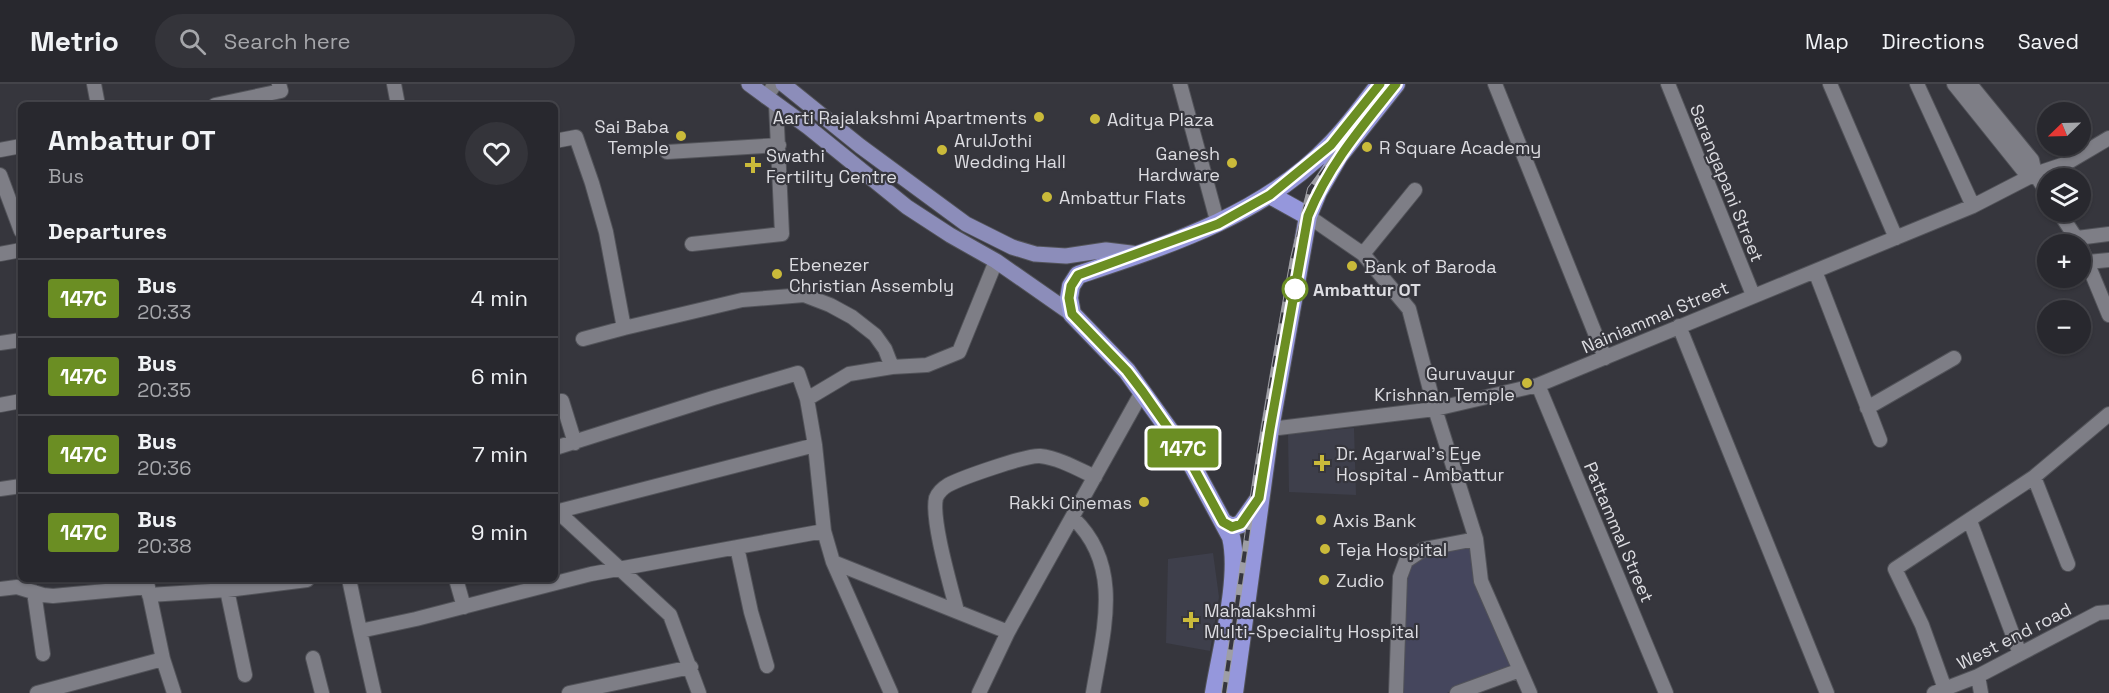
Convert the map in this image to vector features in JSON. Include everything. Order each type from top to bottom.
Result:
[{"type":"highway","points":[[1214,693],[1233,584],[1234,551],[1231,537],[1185,452],[1143,392],[1127,371],[1072,314],[1069,298],[1071,286],[1078,275],[1218,224],[1270,195],[1331,145],[1380,84]]},
{"type":"highway","points":[[1234,693],[1259,498],[1308,216],[1318,192],[1339,156],[1396,84]]},
{"type":"highway","points":[[1270,195],[1308,216]]},
{"type":"highway","points":[[1223,522],[1232,527],[1241,524],[1259,498]]},
{"type":"main road","points":[[749,84],[772,95],[907,207],[996,261],[1072,314]]},
{"type":"main road","points":[[783,84],[860,146],[966,224],[1012,247],[1035,254],[1066,256],[1107,250],[1139,254]]},
{"type":"street","points":[[94,84],[97,102]]},
{"type":"street","points":[[230,102],[281,91],[279,84]]},
{"type":"street","points":[[394,84],[397,102]]},
{"type":"street","points":[[1180,84],[1218,224]]},
{"type":"street","points":[[1495,84],[1605,358]]},
{"type":"street","name":"Sarangapani Street","points":[[1668,84],[1753,295]]},
{"type":"street","points":[[1830,84],[1896,238]]},
{"type":"street","points":[[1917,84],[1973,206]]},
{"type":"street","points":[[1954,84],[2023,170],[2035,174]]},
{"type":"street","points":[[1970,84],[2032,160],[2037,177]]},
{"type":"street","points":[[692,244],[782,234],[779,145],[772,95]]},
{"type":"street","points":[[558,140],[576,137],[606,232],[624,328]]},
{"type":"street","name":"Nainiammal Street","points":[[1270,429],[1436,409],[1538,385],[1973,206],[2035,174],[2066,164],[2109,138]]},
{"type":"street","points":[[667,152],[779,145]]},
{"type":"street","points":[[0,150],[18,147]]},
{"type":"street","points":[[0,175],[18,223]]},
{"type":"street","points":[[1363,254],[1415,190]]},
{"type":"street","points":[[1308,216],[1363,254],[1408,309],[1476,539],[1481,580],[1530,693]]},
{"type":"street","points":[[2091,239],[2109,234]]},
{"type":"street","points":[[0,254],[18,251]]},
{"type":"street","points":[[2091,262],[2109,260]]},
{"type":"street","points":[[807,399],[849,374],[892,366],[927,365],[959,351],[996,261]]},
{"type":"street","points":[[2091,270],[2109,315]]},
{"type":"street","points":[[1815,271],[1880,440]]},
{"type":"street","points":[[583,339],[742,300],[804,295],[830,304],[874,335],[885,349],[892,366]]},
{"type":"street","points":[[1678,326],[1827,693]]},
{"type":"street","points":[[0,343],[18,340]]},
{"type":"street","points":[[1868,408],[1954,358]]},
{"type":"street","points":[[558,447],[798,373],[807,399],[815,445],[824,531],[833,561],[891,693]]},
{"type":"street","name":"Pattammal Street","points":[[1538,385],[1666,693]]},
{"type":"street","points":[[979,693],[1008,632],[1143,392]]},
{"type":"street","points":[[558,402],[562,401],[574,442]]},
{"type":"street","points":[[0,405],[18,402]]},
{"type":"street","points":[[1939,691],[1922,625],[1895,569],[2034,477],[2109,414]]},
{"type":"street","points":[[558,510],[815,445]]},
{"type":"street","points":[[957,611],[935,507],[937,495],[946,486],[1003,465],[1037,456],[1063,462],[1095,477]]},
{"type":"street","points":[[2034,477],[2068,564]]},
{"type":"street","points":[[0,489],[18,486]]},
{"type":"street","points":[[558,511],[670,615],[699,693]]},
{"type":"street","points":[[1073,518],[1083,527],[1095,548],[1103,567],[1107,590],[1107,611],[1093,693]]},
{"type":"street","points":[[1970,520],[2020,654]]},
{"type":"street","points":[[360,631],[591,574],[824,531]]},
{"type":"street","points":[[1396,693],[1400,577],[1406,561],[1424,549],[1476,539]]},
{"type":"street","points":[[737,547],[751,612],[767,666]]},
{"type":"street","points":[[833,561],[1008,632]]},
{"type":"street","points":[[0,589],[17,587],[52,596],[148,587],[227,590],[291,582]]},
{"type":"street","points":[[350,582],[374,693]]},
{"type":"street","points":[[457,582],[464,607]]},
{"type":"street","points":[[148,587],[163,659],[174,693]]},
{"type":"street","points":[[227,590],[245,675]]},
{"type":"street","points":[[34,592],[43,654]]},
{"type":"street","name":"West end road","points":[[1939,691],[1978,676],[2098,613],[2109,612]]},
{"type":"street","points":[[313,658],[322,693]]},
{"type":"street","points":[[37,693],[163,659]]},
{"type":"street","points":[[569,693],[691,667]]},
{"type":"street","points":[[1457,693],[1520,670]]},
{"type":"street","points":[[1978,676],[1981,693]]},
{"type":"shaded area","name":"Dr. Agarwal's Eye Hospital - Ambattur","points":[[1354,428],[1356,495],[1289,492],[1288,434]]},
{"type":"shaded area","points":[[1473,544],[1515,669],[1447,693],[1400,693],[1403,582],[1408,565],[1424,553]]},
{"type":"shaded area","name":"Mahalakshmi Multi-Speciality Hospital","points":[[1213,553],[1219,597],[1210,651],[1166,643],[1168,559]]},
{"type":"railway","points":[[1224,693],[1278,344],[1293,259],[1310,189],[1390,84]]},
{"type":"bus line","name":"147C","points":[[1380,84],[1331,145],[1270,195],[1218,224],[1078,275],[1071,286],[1069,298],[1072,314],[1127,371],[1185,452],[1223,522],[1232,527],[1241,524],[1259,498],[1308,216],[1318,192],[1339,156],[1396,84]]},
{"type":"place","name":"Aarti Rajalakshmi Apartments","points":[[1039,117]]},
{"type":"place","name":"Aditya Plaza","points":[[1095,119]]},
{"type":"place","name":"Sai Baba Temple","points":[[681,136]]},
{"type":"place","name":"R Square Academy","points":[[1367,147]]},
{"type":"place","name":"ArulJothi Wedding Hall","points":[[942,150]]},
{"type":"place","name":"Ganesh Hardware","points":[[1232,163]]},
{"type":"place","name":"Swathi Fertility Centre","points":[[753,165]]},
{"type":"place","name":"Ambattur Flats","points":[[1047,197]]},
{"type":"place","name":"Bank of Baroda","points":[[1352,266]]},
{"type":"place","name":"Ebenezer Christian Assembly","points":[[777,274]]},
{"type":"place","name":"Ambattur OT","points":[[1295,289]]},
{"type":"place","name":"Guruvayur Krishnan Temple","points":[[1527,383]]},
{"type":"place","name":"Dr. Agarwal's Eye Hospital - Ambattur","points":[[1322,463]]},
{"type":"place","name":"Rakki Cinemas","points":[[1144,502]]},
{"type":"place","name":"Axis Bank","points":[[1321,520]]},
{"type":"place","name":"Teja Hospital","points":[[1325,549]]},
{"type":"place","name":"Zudio","points":[[1324,580]]},
{"type":"place","name":"Mahalakshmi Multi-Speciality Hospital","points":[[1191,620]]}]
